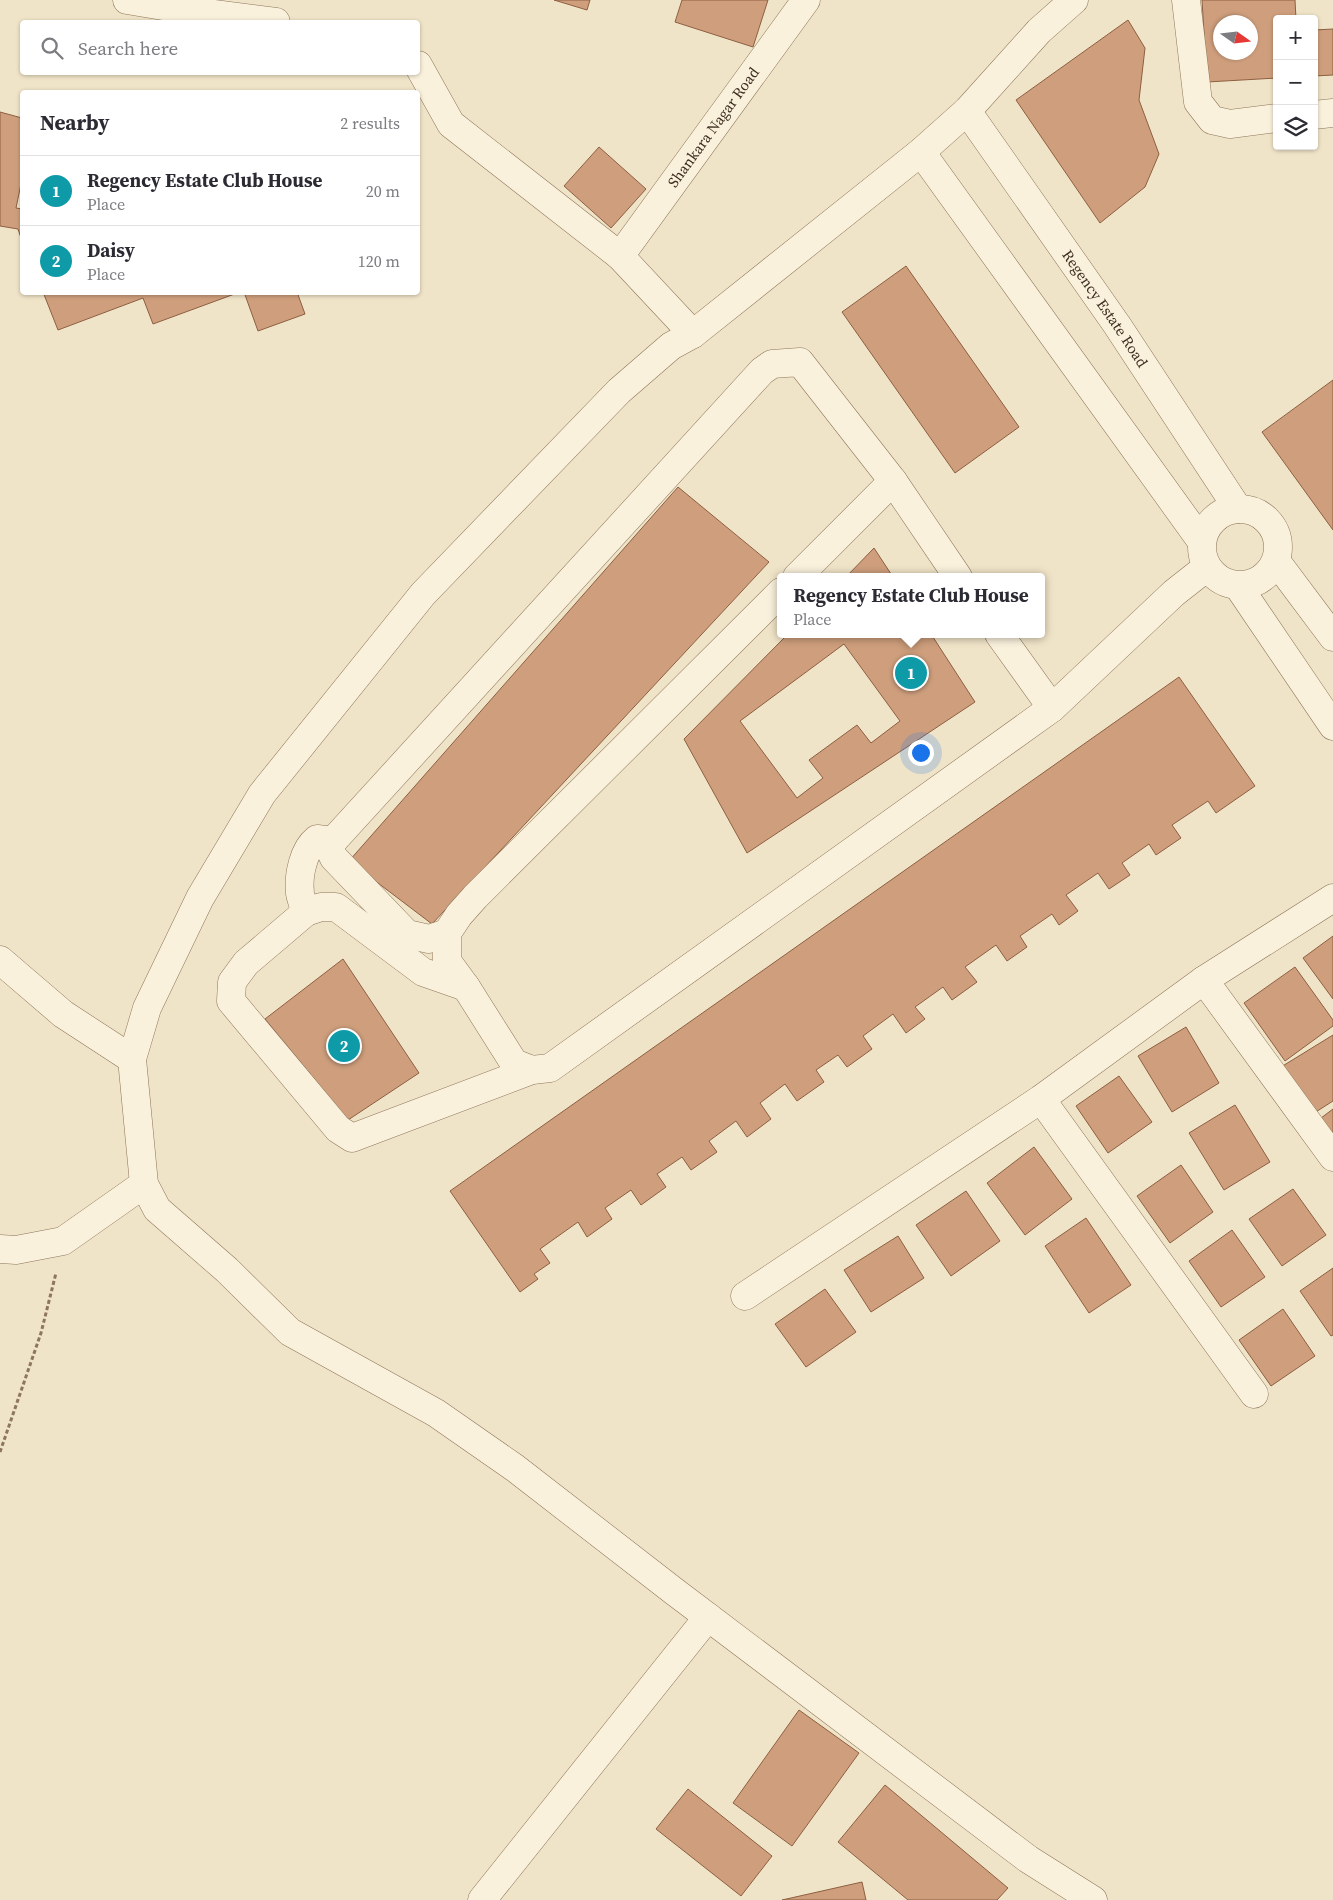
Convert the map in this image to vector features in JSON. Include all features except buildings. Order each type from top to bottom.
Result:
[{"type":"street","points":[[127,0],[261,20]]},
{"type":"street","name":"Shankara Nagar Road","points":[[620,256],[806,0]]},
{"type":"street","points":[[1074,0],[1039,31],[967,111],[921,152],[862,197],[693,334],[671,346],[619,391],[423,594],[262,794],[200,898],[147,1008],[132,1059],[144,1184],[157,1209],[228,1270],[290,1332],[436,1413],[515,1468],[708,1617],[1028,1858],[1093,1900]]},
{"type":"street","points":[[1186,0],[1198,102],[1212,120],[1230,124],[1273,119]]},
{"type":"street","points":[[420,69],[450,124],[620,256],[693,334]]},
{"type":"street","name":"Regency Estate Road","points":[[967,111],[1117,325],[1238,509]]},
{"type":"street","points":[[1318,115],[1333,113]]},
{"type":"street","points":[[466,987],[423,972],[336,907],[321,907],[306,912],[246,963],[232,982],[231,1001],[338,1129],[352,1138],[532,1070],[550,1068],[1052,708],[1174,594],[1205,554],[1206,529],[1225,512],[1238,509],[1251,511],[1262,517],[1271,526],[1276,537],[1278,549],[1276,561],[1270,571],[1261,579],[1250,584],[1238,586],[1226,583],[1216,577],[1205,554],[921,152]]},
{"type":"street","points":[[447,933],[429,939],[408,934],[334,858],[330,850],[332,841],[762,371],[772,364],[800,362],[893,481],[955,573]]},
{"type":"street","points":[[801,573],[893,481]]},
{"type":"street","points":[[1276,561],[1333,637]]},
{"type":"street","points":[[1238,586],[1333,726]]},
{"type":"street","points":[[532,1070],[514,1063],[466,987],[447,961],[447,933],[474,898],[777,596]]},
{"type":"street","points":[[1002,638],[1052,708]]},
{"type":"street","points":[[306,912],[300,893],[301,868],[312,843],[317,839],[332,841]]},
{"type":"street","points":[[745,1296],[1040,1099],[1204,980],[1333,898]]},
{"type":"street","points":[[0,960],[62,1014],[132,1059]]},
{"type":"street","points":[[1204,980],[1333,1157]]},
{"type":"street","points":[[1040,1099],[1254,1394]]},
{"type":"street","points":[[0,1249],[16,1250],[63,1241],[144,1184]]},
{"type":"street","points":[[482,1900],[708,1617]]},
{"type":"path","points":[[0,1452],[41,1334],[63,1241]]},
{"type":"place","name":"Regency Estate Club House","points":[[911,673]]},
{"type":"place","name":"Daisy","points":[[344,1046]]}]
